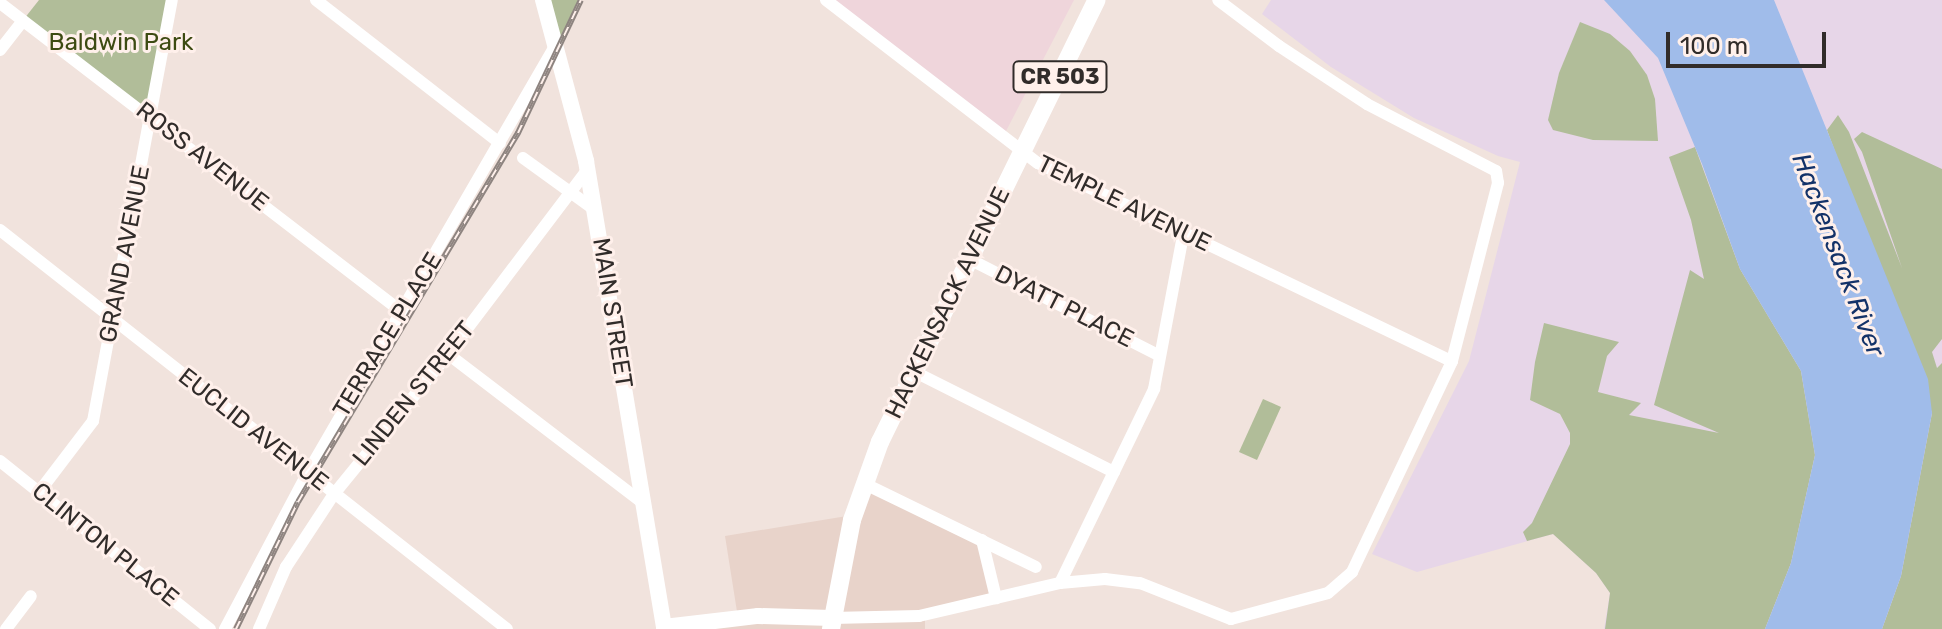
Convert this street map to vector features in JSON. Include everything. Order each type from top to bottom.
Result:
[{"type":"main road","name":"MAIN STREET","points":[[543,0],[595,210],[664,628]]},
{"type":"main road","name":"HACKENSACK AVENUE","points":[[832,624],[841,560],[863,483],[967,258],[1023,153],[1097,0]]},
{"type":"main road","points":[[664,628],[758,616],[832,624]]},
{"type":"street","name":"GRAND AVENUE","points":[[39,492],[93,421],[172,0]]},
{"type":"street","points":[[316,0],[500,143]]},
{"type":"street","name":"TEMPLE AVENUE","points":[[826,0],[1023,153],[1183,235],[1452,361]]},
{"type":"street","points":[[832,624],[916,616],[1060,583],[1126,580],[1231,619],[1328,593],[1352,572],[1452,361],[1498,183],[1496,171],[1367,104],[1288,53],[1218,0]]},
{"type":"street","name":"ROSS AVENUE","points":[[0,3],[402,312]]},
{"type":"street","points":[[0,50],[23,21]]},
{"type":"street","name":"TERRACE PLACE","points":[[225,629],[307,474],[556,44]]},
{"type":"street","points":[[523,158],[595,210]]},
{"type":"street","name":"LINDEN STREET","points":[[259,629],[286,567],[334,494],[448,354],[587,170]]},
{"type":"street","name":"EUCLID AVENUE","points":[[0,230],[507,629]]},
{"type":"street","points":[[1060,583],[1154,389],[1183,235]]},
{"type":"street","name":"DYATT PLACE","points":[[967,258],[1160,356]]},
{"type":"street","points":[[448,354],[643,503]]},
{"type":"street","points":[[913,371],[1114,472]]},
{"type":"street","name":"CLINTON PLACE","points":[[0,461],[210,629]]},
{"type":"street","points":[[863,483],[1036,567]]},
{"type":"street","points":[[982,540],[996,598]]},
{"type":"street","points":[[6,629],[31,596]]},
{"type":"shaded area","points":[[829,0],[1074,0],[1005,133]]},
{"type":"shaded area","points":[[1271,0],[1942,0],[1942,629],[1604,629],[1610,593],[1596,573],[1553,534],[1417,572],[1372,554],[1469,361],[1520,162],[1498,156],[1414,118],[1331,67],[1262,14]]},
{"type":"shaded area","points":[[863,483],[982,540],[996,598],[925,614],[925,629],[664,629],[738,618],[725,536],[853,515]]},
{"type":"green space","name":"Baldwin Park","points":[[39,0],[172,0],[150,116],[20,24]]},
{"type":"green space","points":[[543,0],[578,0],[559,52]]},
{"type":"green space","points":[[1580,22],[1610,34],[1630,51],[1647,75],[1655,99],[1658,141],[1593,140],[1553,130],[1548,120],[1559,73]]},
{"type":"green space","points":[[1838,115],[1849,132],[1902,268],[1862,152],[1854,139],[1862,132],[1942,169],[1942,339],[1932,352],[1937,368],[1942,363],[1942,629],[1882,629],[1901,576],[1932,413],[1827,130]]},
{"type":"green space","points":[[1695,147],[1740,269],[1801,371],[1815,455],[1791,563],[1765,629],[1605,629],[1610,593],[1596,573],[1553,534],[1527,541],[1523,532],[1532,523],[1570,444],[1570,433],[1560,414],[1530,400],[1535,362],[1544,323],[1619,342],[1607,356],[1598,392],[1641,403],[1629,415],[1719,433],[1654,405],[1690,270],[1704,279],[1691,220],[1669,157]]},
{"type":"green space","points":[[1263,399],[1281,407],[1257,460],[1239,452]]},
{"type":"water","name":"Hackensack River","points":[[1604,0],[1774,0],[1928,379],[1932,413],[1901,576],[1882,629],[1765,629],[1791,563],[1815,455],[1801,371],[1740,269],[1702,164],[1658,58]]},
{"type":"railway","points":[[236,629],[298,502],[518,133],[581,0]]}]
